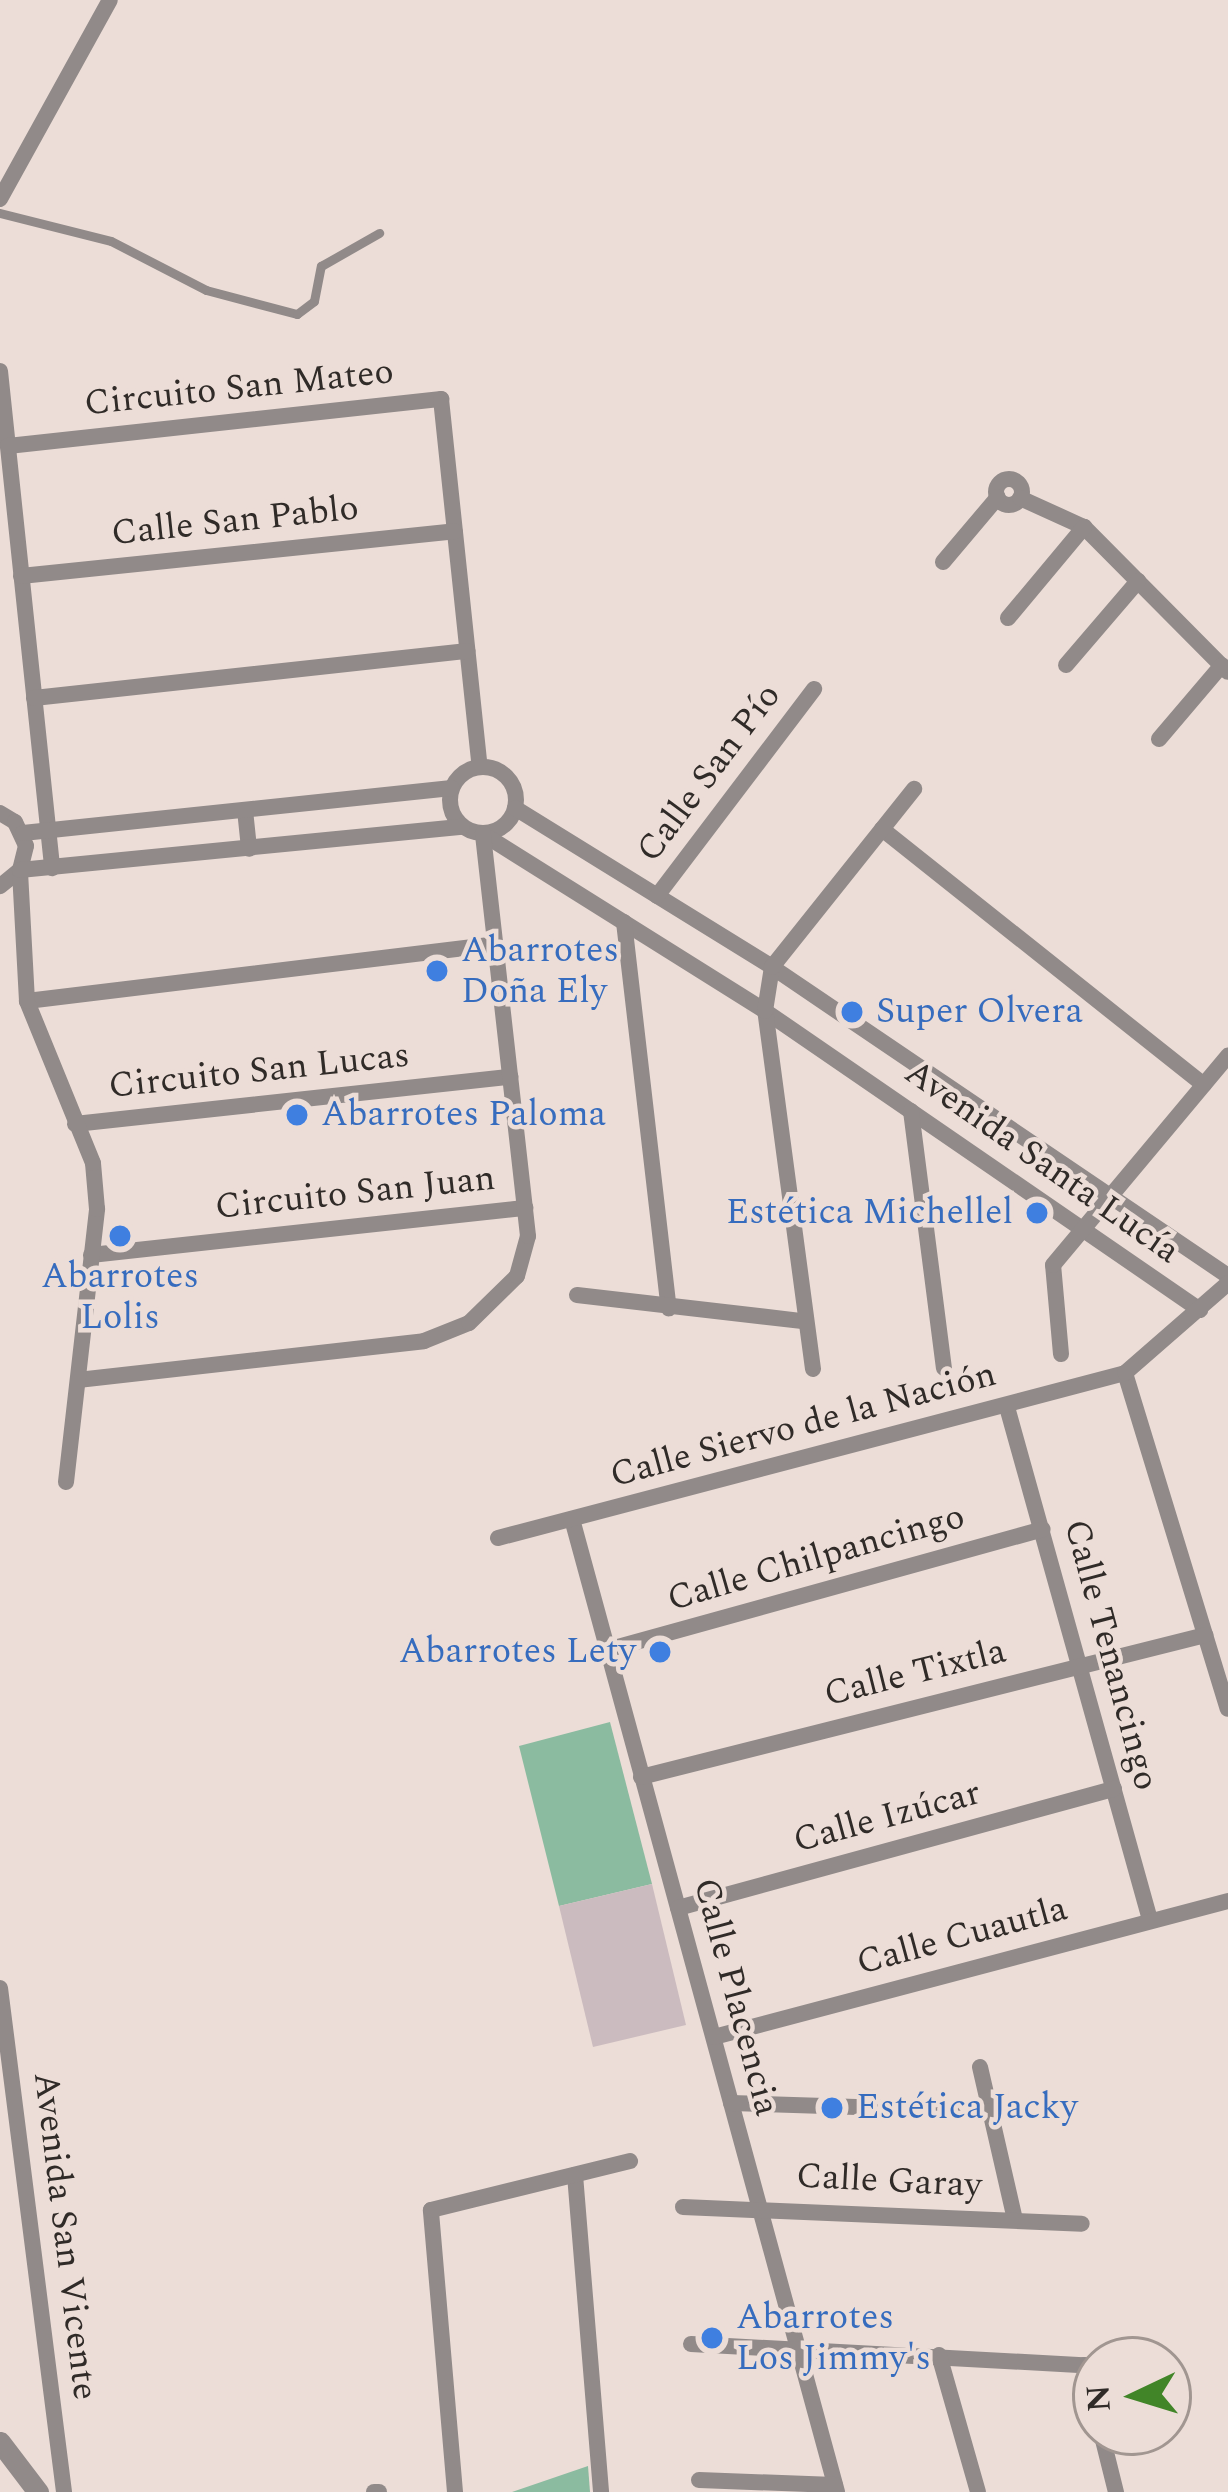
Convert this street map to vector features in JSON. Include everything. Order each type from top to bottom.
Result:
[{"type":"street","points":[[0,199],[110,0]]},
{"type":"street","points":[[0,371],[52,868]]},
{"type":"street","name":"Circuito San Mateo","points":[[8,446],[441,399],[480,767]]},
{"type":"street","points":[[943,562],[1009,479],[1019,483],[1021,498],[1084,527],[1225,669],[1160,739]]},
{"type":"street","points":[[1008,619],[1084,527]]},
{"type":"street","name":"Calle San Pablo","points":[[21,576],[455,531]]},
{"type":"street","points":[[1066,664],[1138,580]]},
{"type":"street","points":[[34,698],[467,651]]},
{"type":"street","name":"Calle San Pío","points":[[657,896],[814,689]]},
{"type":"street","points":[[0,813],[23,833],[48,832],[452,788],[480,767],[508,779],[514,808],[499,830],[483,834],[462,827],[20,870],[0,886]]},
{"type":"street","points":[[452,788],[450,809],[462,827]]},
{"type":"street","points":[[812,1369],[765,1011],[772,967],[914,789]]},
{"type":"street","name":"Avenida Santa Lucía","points":[[514,808],[772,967],[1228,1280]]},
{"type":"street","points":[[245,810],[249,848]]},
{"type":"street","points":[[882,829],[1204,1084]]},
{"type":"street","name":"Circuito San Lucas","points":[[23,833],[20,870],[27,1001],[75,1124],[510,1077]]},
{"type":"street","points":[[483,834],[525,1208]]},
{"type":"street","name":"Avenida Santa Lucía","points":[[483,834],[765,1011],[1200,1310]]},
{"type":"street","points":[[624,922],[669,1308]]},
{"type":"street","points":[[27,1001],[496,944]]},
{"type":"street","points":[[1061,1354],[1053,1264],[1228,1056]]},
{"type":"street","points":[[911,1111],[944,1368]]},
{"type":"street","points":[[66,1481],[92,1255],[93,1163],[75,1124]]},
{"type":"street","name":"Circuito San Juan","points":[[78,1380],[444,1334],[469,1324],[517,1276],[528,1236],[525,1208],[92,1255]]},
{"type":"street","points":[[1228,1280],[1125,1373],[1228,1709]]},
{"type":"street","points":[[577,1295],[803,1321]]},
{"type":"street","name":"Calle Siervo de la Nación","points":[[498,1538],[1125,1373]]},
{"type":"street","name":"Calle Tenancingo","points":[[1007,1407],[1150,1920]]},
{"type":"street","name":"Calle Placencia","points":[[572,1519],[836,2489]]},
{"type":"street","name":"Calle Chilpancingo","points":[[607,1650],[1042,1529]]},
{"type":"street","name":"Calle Tixtla","points":[[641,1777],[1205,1635]]},
{"type":"street","name":"Calle Izúcar","points":[[678,1908],[1114,1789]]},
{"type":"street","name":"Calle Cuautla","points":[[714,2037],[1228,1900]]},
{"type":"street","name":"Avenida San Vicente","points":[[0,1988],[64,2492]]},
{"type":"street","points":[[980,2067],[1015,2221]]},
{"type":"street","points":[[731,2103],[990,2111]]},
{"type":"street","points":[[455,2492],[431,2210],[630,2162]]},
{"type":"street","points":[[574,2175],[602,2492]]},
{"type":"street","name":"Calle Garay","points":[[683,2207],[1082,2224]]},
{"type":"street","points":[[691,2344],[798,2345],[1072,2364]]},
{"type":"street","points":[[939,2355],[978,2492]]},
{"type":"street","points":[[0,2442],[38,2492]]},
{"type":"street","points":[[1107,2456],[1116,2492]]},
{"type":"street","points":[[699,2480],[836,2489]]},
{"type":"lane","points":[[0,212],[111,241],[206,290],[297,314],[314,301],[321,266],[379,233]]},
{"type":"green space","points":[[610,1722],[652,1884],[559,1906],[519,1746]]},
{"type":"green space","points":[[588,2466],[590,2492],[512,2492]]},
{"type":"building","points":[[652,1884],[686,2025],[593,2047],[559,1906]]},
{"type":"place","name":"Abarrotes Doña Ely","points":[[437,971]]},
{"type":"place","name":"Super Olvera","points":[[852,1012]]},
{"type":"place","name":"Abarrotes Paloma","points":[[297,1115]]},
{"type":"place","name":"Estética Michellel","points":[[1037,1213]]},
{"type":"place","name":"Abarrotes Lolis","points":[[120,1236]]},
{"type":"place","name":"Abarrotes Lety","points":[[660,1652]]},
{"type":"place","name":"Estética Jacky","points":[[832,2108]]},
{"type":"place","name":"Abarrotes Los Jimmy's","points":[[712,2338]]}]
